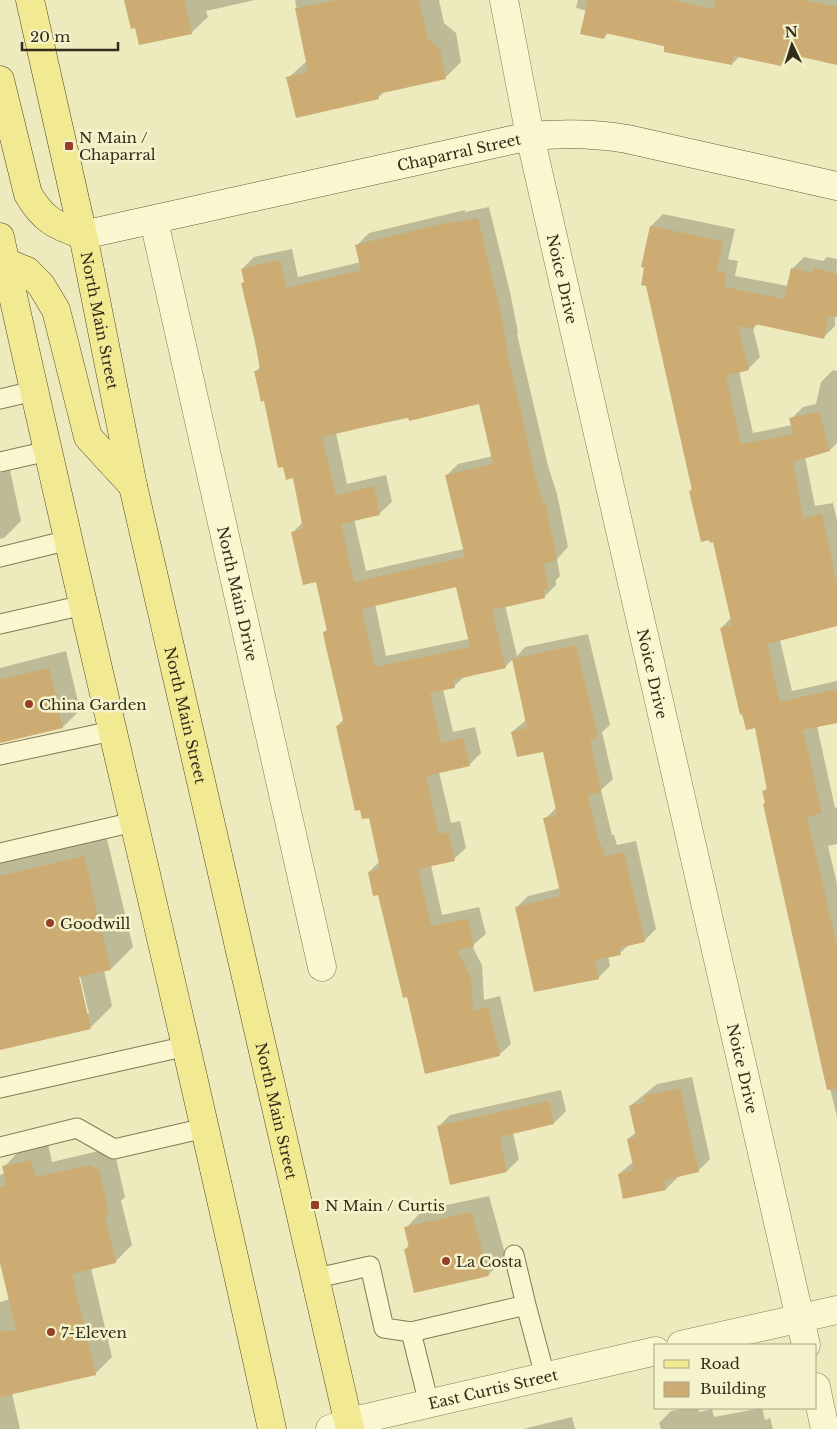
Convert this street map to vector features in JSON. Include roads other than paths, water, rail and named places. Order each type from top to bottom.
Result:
[{"type":"main road","name":"North Main Street","points":[[30,0],[83,235],[133,486],[317,1278],[343,1427]]},
{"type":"main road","points":[[0,80],[28,194],[37,210],[56,226],[83,235]]},
{"type":"main road","points":[[2,254],[42,285],[56,310],[88,437],[133,486]]},
{"type":"main road","points":[[2,254],[187,1046],[272,1429]]},
{"type":"street","name":"Noice Drive","points":[[504,0],[530,136],[806,1344]]},
{"type":"street","name":"Chaparral Street","points":[[83,235],[154,221],[530,136],[558,133],[602,135],[837,186]]},
{"type":"street","name":"North Main Drive","points":[[154,221],[322,967]]},
{"type":"street","points":[[685,1344],[837,1310]]},
{"type":"street","name":"East Curtis Street","points":[[343,1427],[429,1404],[654,1351]]},
{"type":"street","points":[[817,1392],[825,1429]]},
{"type":"lane","points":[[0,400],[34,391]]},
{"type":"lane","points":[[0,462],[48,451]]},
{"type":"lane","points":[[0,557],[69,540]]},
{"type":"lane","points":[[0,624],[84,605]]},
{"type":"lane","points":[[0,756],[112,731]]},
{"type":"lane","points":[[0,853],[134,822]]},
{"type":"lane","points":[[0,1088],[187,1046]]},
{"type":"lane","points":[[0,1147],[77,1128],[114,1150],[205,1128]]},
{"type":"lane","points":[[514,1255],[545,1376]]},
{"type":"lane","points":[[317,1278],[370,1266],[384,1328],[411,1332],[526,1305]]},
{"type":"lane","points":[[411,1332],[429,1404]]},
{"type":"place","name":"N Main / Chaparral","points":[[69,146]]},
{"type":"place","name":"China Garden","points":[[29,704]]},
{"type":"place","name":"Goodwill","points":[[50,923]]},
{"type":"place","name":"N Main / Curtis","points":[[315,1205]]},
{"type":"place","name":"La Costa","points":[[446,1261]]},
{"type":"place","name":"7-Eleven","points":[[51,1332]]}]
